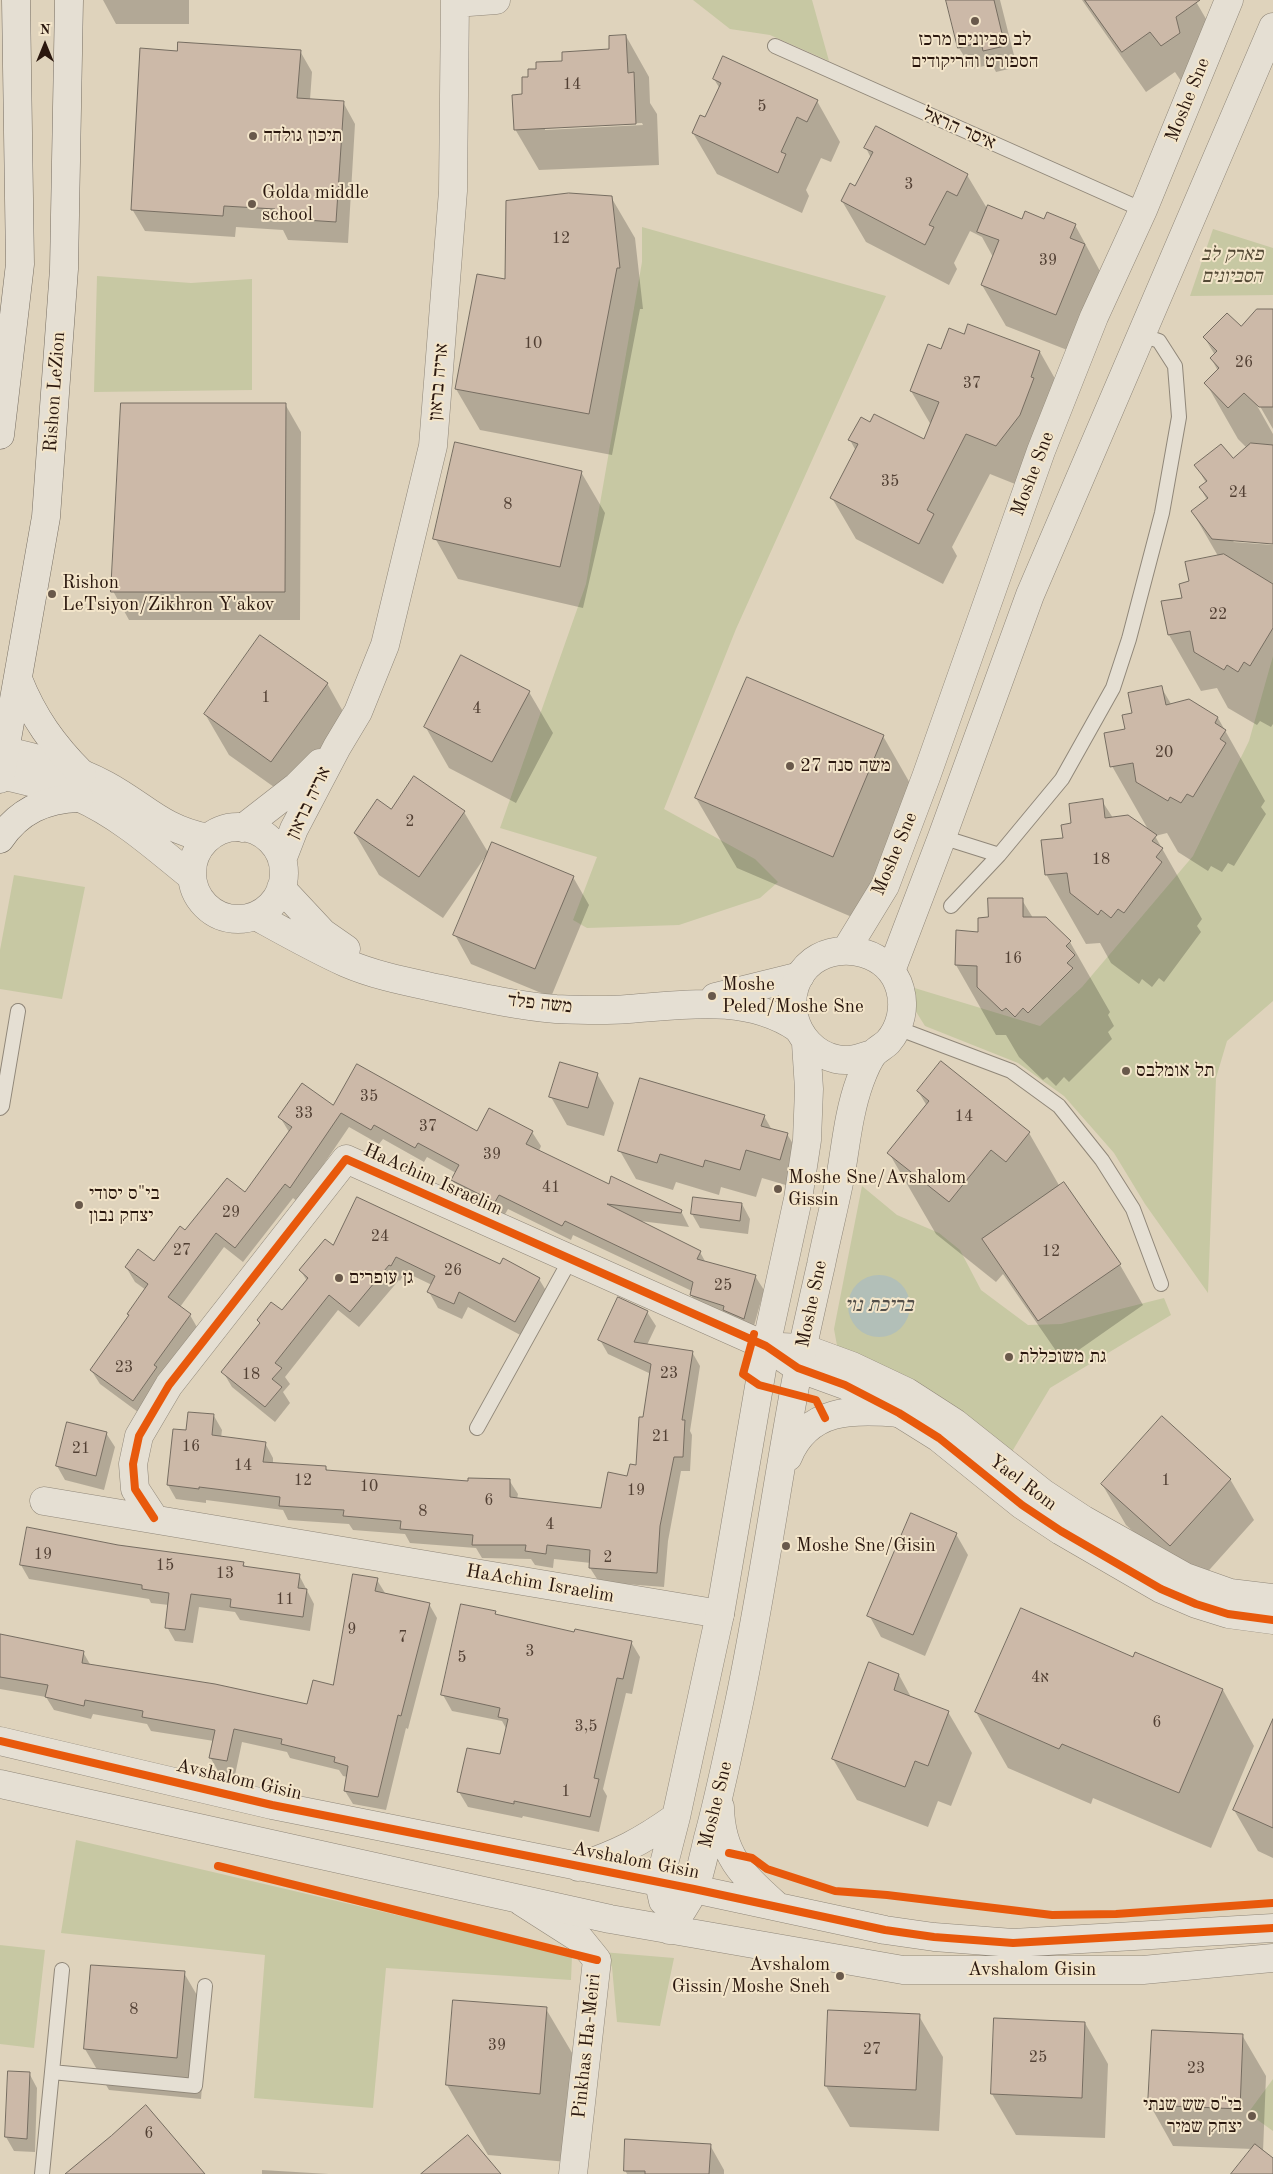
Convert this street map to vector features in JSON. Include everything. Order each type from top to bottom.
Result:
[{"type":"street","points":[[0,435],[20,264],[16,0]]},
{"type":"street","name":"Rishon LeZion","points":[[1,766],[46,517],[64,270],[69,0]]},
{"type":"street","points":[[456,1],[496,0]]},
{"type":"street","name":"Moshe Sne","points":[[846,950],[885,886],[926,777],[1041,451],[1094,317],[1143,210],[1229,0]]},
{"type":"street","name":"אריה בראון","points":[[282,860],[294,829],[337,747],[358,712],[386,646],[433,446],[452,192],[456,1]]},
{"type":"street","name":"Moshe Sne","points":[[891,971],[1030,595],[1273,27]]},
{"type":"street","points":[[18,679],[28,705],[80,786],[107,812],[143,837],[192,877]]},
{"type":"street","name":"אריה בראון","points":[[243,828],[297,786],[337,747]]},
{"type":"street","points":[[1,766],[50,787],[80,786],[122,794],[167,825],[208,838]]},
{"type":"street","points":[[0,839],[22,815],[42,803],[60,798],[80,786]]},
{"type":"street","points":[[243,828],[253,830],[268,838],[278,850],[282,860],[284,881],[278,896],[268,908],[256,916],[234,919],[214,913],[202,903],[195,891],[192,877],[195,856],[208,838],[222,830],[243,828]]},
{"type":"street","name":"משה פלד","points":[[281,888],[297,908],[323,933],[366,962],[399,980]]},
{"type":"street","name":"משה פלד","points":[[256,916],[347,964],[399,980],[478,997],[555,1009],[626,1010],[682,1004],[800,976]]},
{"type":"street","points":[[846,950],[864,952],[881,961],[891,971],[901,992],[902,1010],[898,1028],[887,1044],[872,1054],[855,1060],[837,1059],[820,1054],[802,1035],[792,1011],[793,993],[800,976],[812,962],[828,953],[846,950]]},
{"type":"street","name":"משה פלד","points":[[682,1004],[733,1006],[760,1010],[782,1018],[802,1035]]},
{"type":"street","name":"Moshe Sne","points":[[669,1930],[658,1884],[676,1817],[720,1614],[766,1346],[798,1199],[807,1140],[809,1089],[802,1035]]},
{"type":"street","name":"Moshe Sne","points":[[669,1930],[694,1889],[720,1792],[756,1620],[801,1358],[841,1174],[850,1120],[860,1082],[872,1054]]},
{"type":"street","name":"HaAchim Israelim","points":[[154,1518],[135,1489],[133,1464],[139,1436],[169,1386],[346,1159],[766,1346]]},
{"type":"street","name":"Yael Rom","points":[[766,1346],[801,1358],[852,1366],[907,1392],[955,1422],[1043,1493],[1084,1520],[1185,1577],[1230,1593],[1273,1598]]},
{"type":"street","name":"Yael Rom","points":[[801,1358],[844,1386],[899,1413],[938,1438],[1022,1505],[1061,1531],[1161,1589],[1196,1604],[1228,1614],[1273,1620]]},
{"type":"street","points":[[780,1475],[791,1448],[800,1434],[816,1421],[843,1414],[871,1411],[899,1413]]},
{"type":"street","name":"HaAchim Israelim","points":[[44,1501],[720,1614]]},
{"type":"street","name":"Avshalom Gisin","points":[[0,1741],[272,1806],[658,1884],[694,1889],[885,1930],[934,1937],[1013,1943],[1273,1928]]},
{"type":"street","name":"Avshalom Gisin","points":[[0,1784],[669,1930],[903,1970],[1143,1970],[1273,1958]]},
{"type":"street","points":[[720,1792],[721,1825],[728,1853],[743,1876],[778,1907]]},
{"type":"street","points":[[577,1867],[617,1854],[647,1838],[676,1817]]},
{"type":"street","name":"Pinkhas Ha-Meiri","points":[[517,1898],[580,1939],[597,1960],[573,2174]]},
{"type":"lane","name":"איסר הראל","points":[[775,46],[1143,210]]},
{"type":"lane","points":[[951,906],[999,856],[1062,779],[1113,688],[1129,639],[1162,513],[1179,416],[1176,366],[1159,341],[1142,336]]},
{"type":"lane","points":[[942,837],[999,856]]},
{"type":"lane","points":[[0,1108],[2,1106],[18,1011]]},
{"type":"lane","points":[[898,1028],[1011,1071],[1059,1106],[1102,1160],[1133,1209],[1161,1284]]},
{"type":"lane","points":[[477,1428],[570,1260]]},
{"type":"lane","points":[[42,2174],[62,1970]]},
{"type":"lane","points":[[52,2072],[195,2086],[205,1986]]},
{"type":"green space","points":[[693,0],[812,0],[829,61],[770,35],[730,29]]},
{"type":"green space","points":[[642,227],[886,296],[736,629],[664,809],[755,859],[778,882],[760,898],[679,925],[587,928],[573,920],[597,857],[500,828],[586,584],[642,262]]},
{"type":"green space","name":"פארק לב הסביונים","points":[[1213,229],[1273,248],[1273,295],[1190,296]]},
{"type":"green space","points":[[97,276],[191,283],[252,279],[252,390],[94,392]]},
{"type":"green space","points":[[1273,656],[1273,1001],[1227,1041],[1216,1078],[1208,1293],[1145,1204],[1114,1153],[1064,1096],[1018,1063],[925,1026],[898,983],[1040,1026],[1082,987],[1193,856],[1249,741]]},
{"type":"green space","points":[[14,875],[85,887],[62,999],[0,989],[0,950]]},
{"type":"green space","points":[[862,1186],[897,1215],[939,1233],[960,1250],[981,1290],[1028,1325],[1061,1324],[1164,1298],[1171,1315],[1050,1388],[1010,1455],[838,1351],[834,1329]]},
{"type":"green space","points":[[76,1840],[572,1956],[571,1980],[386,1968],[373,2108],[254,2098],[265,1955],[61,1933]]},
{"type":"green space","points":[[0,1945],[45,1950],[34,2048],[0,2044]]},
{"type":"green space","points":[[602,1952],[674,1958],[660,2026],[617,2022],[612,1967]]},
{"type":"green space","points":[[1273,2079],[1273,2131],[1248,2113]]},
{"type":"water","name":"בריכת נוי","points":[[879,1275],[896,1280],[901,1284],[905,1289],[910,1306],[905,1323],[901,1328],[896,1332],[879,1337],[862,1332],[857,1328],[853,1323],[848,1306],[853,1289],[857,1284],[862,1280]]},
{"type":"building","name":"לב סביונים מרכז הספורט והריקודים","points":[[946,0],[994,0],[1005,46],[983,51],[981,42],[958,48]]},
{"type":"building","points":[[1085,0],[1200,0],[1176,17],[1180,33],[1161,46],[1150,32],[1122,52]]},
{"type":"building","points":[[626,35],[628,73],[634,72],[636,124],[514,130],[512,95],[522,94],[522,77],[528,77],[528,69],[536,69],[536,62],[562,61],[562,52],[609,49],[609,36]]},
{"type":"building","name":"תיכון גולדה","points":[[178,42],[301,50],[297,98],[344,101],[336,222],[275,218],[275,209],[224,206],[223,216],[131,210],[140,48],[177,51]]},
{"type":"building","points":[[723,56],[818,100],[807,122],[797,117],[781,152],[786,154],[778,173],[692,133],[700,115],[705,117],[721,83],[713,79]]},
{"type":"building","points":[[876,126],[968,174],[957,196],[947,191],[929,225],[934,227],[925,245],[841,201],[850,183],[855,186],[873,152],[864,148]]},
{"type":"building","points":[[569,193],[612,196],[620,268],[617,268],[589,414],[455,389],[477,274],[505,279],[506,201]]},
{"type":"building","points":[[988,205],[1022,219],[1025,211],[1044,219],[1047,212],[1076,224],[1070,238],[1085,244],[1056,315],[981,285],[999,240],[977,232]]},
{"type":"building","points":[[1257,309],[1273,309],[1273,407],[1259,407],[1244,393],[1228,408],[1204,383],[1219,368],[1210,358],[1217,351],[1203,337],[1227,313],[1241,326]]},
{"type":"building","points":[[968,324],[1040,351],[1031,377],[1034,378],[1020,415],[996,446],[966,434],[927,510],[934,514],[919,544],[830,498],[858,444],[848,440],[861,417],[870,422],[874,414],[924,439],[939,402],[910,391],[928,344],[941,349],[949,328],[964,334]]},
{"type":"building","points":[[121,403],[286,403],[285,592],[111,592]]},
{"type":"building","points":[[455,442],[582,471],[560,567],[433,539]]},
{"type":"building","points":[[1251,443],[1273,445],[1273,544],[1212,539],[1191,511],[1208,498],[1199,487],[1207,481],[1194,465],[1221,444],[1233,458]]},
{"type":"building","points":[[1224,554],[1273,584],[1273,628],[1250,666],[1244,662],[1238,672],[1227,665],[1224,670],[1194,652],[1190,631],[1168,635],[1161,601],[1182,598],[1179,584],[1189,581],[1185,562]]},
{"type":"building","points":[[260,635],[328,683],[271,762],[204,714]]},
{"type":"building","points":[[461,655],[530,691],[492,762],[424,727]]},
{"type":"building","name":"משה סנה 27","points":[[747,677],[884,735],[833,857],[695,798]]},
{"type":"building","points":[[1162,686],[1166,705],[1189,699],[1218,717],[1215,723],[1226,730],[1220,739],[1226,743],[1193,797],[1187,794],[1181,803],[1170,797],[1168,801],[1136,782],[1133,763],[1110,767],[1104,733],[1125,729],[1122,715],[1132,713],[1128,693]]},
{"type":"building","points":[[414,776],[465,811],[419,877],[354,833],[377,799],[391,809]]},
{"type":"building","points":[[1103,799],[1105,818],[1128,815],[1157,835],[1152,841],[1163,848],[1156,857],[1162,862],[1124,913],[1118,909],[1111,918],[1101,910],[1098,915],[1070,893],[1067,873],[1045,875],[1041,840],[1063,838],[1061,825],[1071,823],[1069,804]]},
{"type":"building","points":[[492,842],[574,876],[535,969],[453,935]]},
{"type":"building","points":[[988,898],[1023,898],[1023,917],[1046,917],[1071,941],[1066,946],[1075,955],[1067,963],[1073,968],[1028,1013],[1023,1008],[1015,1017],[1006,1008],[1002,1011],[977,987],[977,966],[955,965],[956,930],[978,932],[978,918],[988,917]]},
{"type":"building","points":[[941,1061],[1030,1132],[1006,1162],[991,1150],[949,1202],[887,1153],[929,1101],[917,1091]]},
{"type":"building","points":[[560,1062],[598,1073],[588,1108],[549,1097]]},
{"type":"building","points":[[357,1064],[477,1131],[489,1108],[533,1131],[526,1144],[609,1184],[611,1176],[682,1210],[681,1213],[607,1204],[701,1251],[697,1259],[756,1275],[744,1319],[723,1310],[724,1306],[690,1295],[693,1282],[565,1221],[562,1226],[499,1195],[495,1202],[451,1180],[459,1165],[418,1143],[415,1148],[374,1125],[371,1130],[341,1113],[290,1188],[285,1184],[235,1248],[216,1233],[168,1297],[191,1314],[154,1365],[157,1367],[133,1401],[90,1370],[129,1315],[127,1314],[148,1284],[125,1267],[138,1249],[154,1261],[180,1226],[185,1230],[227,1178],[245,1192],[292,1127],[278,1117],[302,1083],[333,1105]]},
{"type":"building","points":[[640,1078],[765,1115],[761,1126],[788,1133],[780,1160],[746,1150],[740,1170],[705,1160],[703,1167],[660,1154],[657,1163],[618,1151]]},
{"type":"building","points":[[1064,1182],[1121,1264],[1038,1321],[982,1239]]},
{"type":"building","points":[[357,1197],[500,1264],[503,1258],[540,1278],[515,1322],[459,1292],[454,1304],[427,1292],[435,1276],[396,1257],[391,1266],[389,1265],[350,1312],[329,1295],[275,1363],[282,1368],[272,1379],[282,1387],[265,1407],[221,1372],[260,1323],[257,1320],[271,1302],[282,1310],[308,1278],[299,1270],[325,1239],[333,1245]]},
{"type":"building","points":[[693,1197],[742,1203],[740,1221],[691,1214]]},
{"type":"building","points":[[618,1297],[648,1311],[634,1342],[693,1351],[682,1420],[685,1420],[683,1457],[674,1457],[660,1526],[657,1573],[589,1568],[590,1550],[547,1545],[546,1554],[525,1551],[526,1545],[472,1545],[473,1535],[400,1529],[401,1521],[343,1516],[344,1510],[279,1506],[280,1497],[167,1485],[173,1429],[186,1430],[188,1412],[214,1414],[212,1435],[266,1442],[263,1462],[326,1466],[326,1470],[468,1481],[468,1478],[510,1479],[510,1497],[601,1508],[608,1472],[627,1476],[630,1464],[636,1465],[639,1417],[643,1417],[651,1364],[598,1340]]},
{"type":"building","points":[[1162,1416],[1231,1479],[1170,1546],[1101,1484]]},
{"type":"building","points":[[67,1422],[107,1432],[96,1476],[56,1466]]},
{"type":"building","points":[[911,1513],[957,1533],[913,1635],[867,1616]]},
{"type":"building","points":[[27,1527],[118,1545],[244,1562],[243,1566],[300,1574],[298,1588],[307,1589],[303,1617],[230,1607],[231,1599],[191,1594],[185,1630],[165,1628],[169,1593],[142,1589],[142,1585],[20,1565]]},
{"type":"building","points":[[353,1574],[378,1578],[375,1591],[430,1603],[401,1716],[398,1715],[378,1797],[344,1791],[348,1766],[334,1762],[335,1757],[281,1744],[282,1739],[234,1729],[227,1761],[209,1758],[215,1730],[142,1717],[143,1711],[85,1700],[84,1706],[45,1697],[48,1685],[0,1677],[0,1634],[84,1651],[82,1663],[215,1684],[307,1704],[313,1680],[333,1685]]},
{"type":"building","points":[[461,1604],[496,1611],[495,1614],[574,1632],[575,1629],[632,1641],[623,1679],[617,1678],[594,1778],[599,1779],[590,1817],[514,1801],[514,1804],[457,1792],[467,1748],[500,1754],[508,1719],[498,1717],[500,1708],[441,1695]]},
{"type":"building","points":[[1021,1608],[1133,1657],[1135,1652],[1223,1689],[1179,1793],[1062,1744],[1059,1749],[975,1712]]},
{"type":"building","points":[[869,1662],[899,1674],[894,1690],[949,1711],[928,1766],[915,1761],[905,1787],[832,1759]]},
{"type":"building","points":[[1273,1719],[1273,1828],[1233,1810]]},
{"type":"building","points":[[91,1965],[185,1971],[177,2058],[84,2049]]},
{"type":"building","points":[[453,2000],[547,2007],[540,2094],[446,2085]]},
{"type":"building","points":[[828,2010],[920,2014],[916,2090],[825,2086]]},
{"type":"building","points":[[994,2018],[1085,2022],[1082,2098],[991,2094]]},
{"type":"building","points":[[1152,2030],[1243,2034],[1240,2109],[1148,2105]]},
{"type":"building","points":[[8,2071],[30,2072],[27,2139],[5,2137]]},
{"type":"building","points":[[146,2105],[205,2174],[65,2174],[111,2136]]},
{"type":"building","points":[[468,2135],[501,2174],[421,2174]]},
{"type":"building","points":[[625,2139],[711,2144],[709,2174],[645,2174],[645,2171],[624,2171]]},
{"type":"building","points":[[1255,2144],[1273,2158],[1273,2174],[1231,2174]]},
{"type":"cycle path","points":[[154,1518],[135,1489],[133,1464],[139,1436],[169,1385],[346,1159],[766,1346],[798,1368],[845,1385],[899,1413],[939,1438],[1022,1505],[1061,1531],[1161,1589],[1196,1604],[1228,1614],[1273,1620]]},
{"type":"cycle path","points":[[754,1334],[743,1374],[759,1385],[816,1400],[825,1418]]},
{"type":"cycle path","points":[[0,1741],[272,1805],[694,1889],[885,1930],[934,1937],[1013,1943],[1273,1928]]},
{"type":"cycle path","points":[[729,1853],[752,1858],[767,1869],[835,1891],[887,1895],[1052,1915],[1116,1914],[1273,1903]]},
{"type":"cycle path","points":[[218,1866],[597,1960]]},
{"type":"place","name":"לב סביונים מרכז הספורט והריקודים","points":[[975,21]]},
{"type":"place","name":"תיכון גולדה","points":[[253,136]]},
{"type":"place","name":"Golda middle school","points":[[252,204]]},
{"type":"place","name":"Rishon LeTsiyon/Zikhron Y'akov","points":[[52,594]]},
{"type":"place","name":"משה סנה 27","points":[[790,766]]},
{"type":"place","name":"Moshe Peled/Moshe Sne","points":[[712,996]]},
{"type":"place","name":"תל אומלבס","points":[[1126,1071]]},
{"type":"place","name":"Moshe Sne/Avshalom Gissin","points":[[778,1189]]},
{"type":"place","name":"בי\"ס יסודי יצחק נבון","points":[[79,1205]]},
{"type":"place","name":"גן עופרים","points":[[339,1278]]},
{"type":"place","name":"גת משוכללת","points":[[1009,1357]]},
{"type":"place","name":"Moshe Sne/Gisin","points":[[786,1546]]},
{"type":"place","name":"Avshalom Gissin/Moshe Sneh","points":[[840,1976]]},
{"type":"place","name":"בי\"ס שש שנתי יצחק שמיר","points":[[1252,2116]]}]
